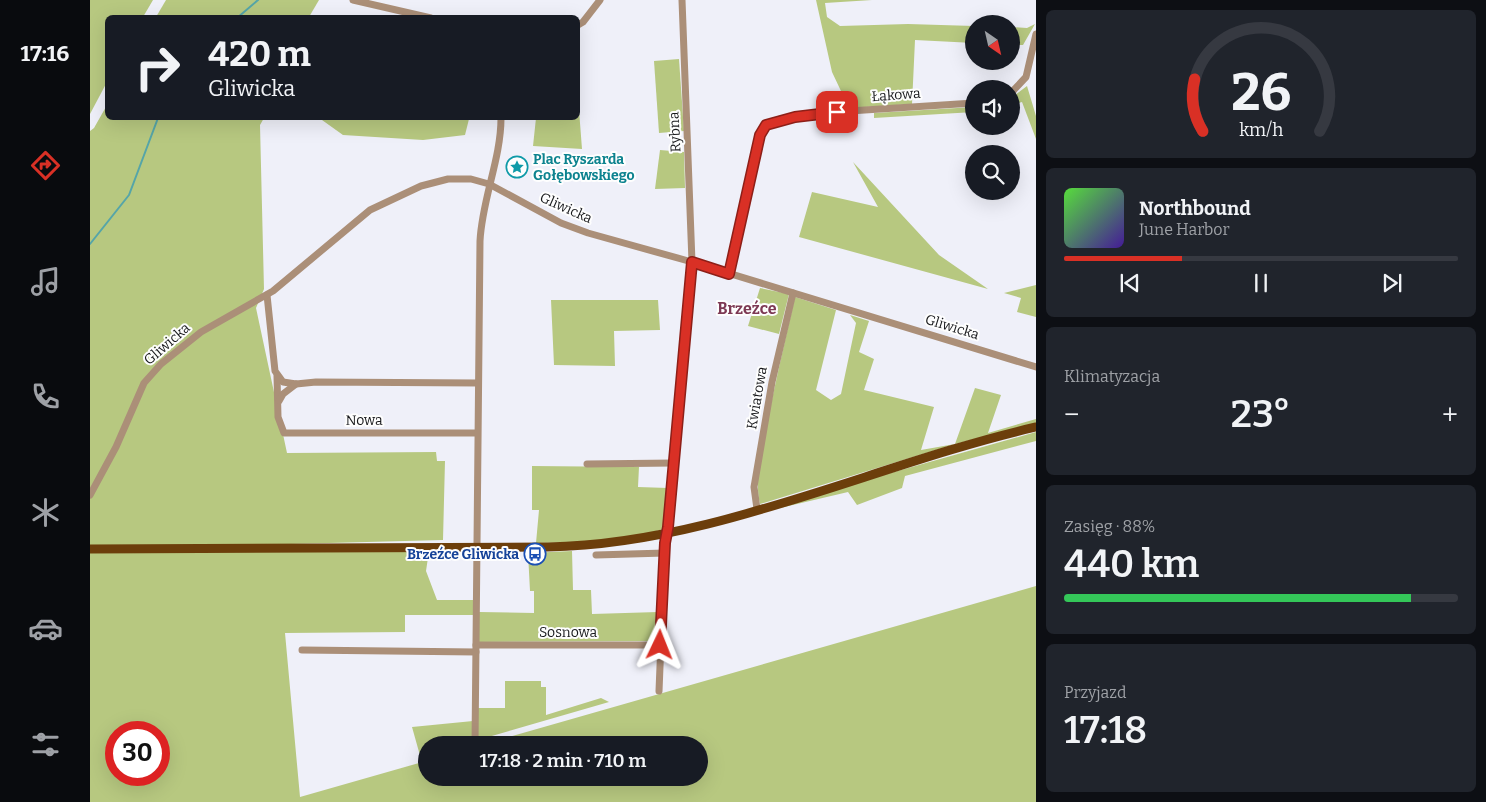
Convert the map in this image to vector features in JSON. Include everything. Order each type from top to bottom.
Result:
[{"type":"main road","points":[[90,548],[587,546],[621,543],[667,535],[1036,427]]},
{"type":"street","points":[[353,0],[418,15]]},
{"type":"street","points":[[580,24],[600,0]]},
{"type":"street","name":"Rybna","points":[[659,691],[665,553],[692,262],[682,0]]},
{"type":"street","points":[[1020,84],[1026,78],[1036,34]]},
{"type":"street","name":"Łąkowa","points":[[729,274],[760,135],[766,125],[818,113],[965,104]]},
{"type":"street","points":[[475,736],[480,241],[481,217],[495,160],[501,120]]},
{"type":"street","name":"Gliwicka","points":[[90,495],[116,447],[144,383],[179,348],[201,332],[266,296],[342,231],[370,210],[421,186],[448,179],[472,179],[488,184],[561,224],[588,234],[692,262],[1036,367]]},
{"type":"street","name":"Kwiatowa","points":[[757,509],[754,487],[772,382],[794,293]]},
{"type":"street","name":"Nowa","points":[[266,296],[277,376],[278,417],[284,433],[477,433]]},
{"type":"street","points":[[252,303],[267,312]]},
{"type":"street","points":[[277,376],[283,382],[296,384],[316,382],[478,383]]},
{"type":"street","points":[[279,402],[283,394],[296,384]]},
{"type":"street","points":[[587,464],[674,463]]},
{"type":"street","points":[[596,554],[665,553]]},
{"type":"street","name":"Sosnowa","points":[[476,648],[660,645]]},
{"type":"street","points":[[302,650],[476,648]]},
{"type":"green space","points":[[90,0],[153,0],[144,15],[105,15],[105,86],[90,114]]},
{"type":"green space","points":[[166,0],[319,0],[310,15],[157,15]]},
{"type":"green space","points":[[816,0],[872,0],[825,3],[827,17],[840,26],[908,24],[965,26],[965,43],[915,40],[912,104],[849,108],[832,72]]},
{"type":"green space","points":[[1035,24],[1023,45],[1020,45],[1020,28],[1027,28]]},
{"type":"green space","points":[[679,59],[684,131],[659,133],[654,61]]},
{"type":"green space","points":[[1027,86],[1036,116],[1036,139],[1022,102],[1020,103],[1020,91]]},
{"type":"green space","points":[[965,108],[965,113],[874,118],[874,113]]},
{"type":"green space","points":[[105,109],[105,120],[263,120],[260,125],[264,289],[256,308],[287,453],[436,452],[437,461],[445,461],[443,540],[291,544],[279,552],[429,551],[426,571],[437,600],[473,600],[473,615],[405,615],[405,632],[285,633],[300,797],[418,763],[418,786],[708,786],[708,736],[512,736],[1036,586],[1036,802],[90,802],[90,131],[94,128]]},
{"type":"green space","points":[[322,120],[469,120],[465,135],[423,140],[343,135]]},
{"type":"green space","points":[[536,120],[580,120],[582,149],[533,146]]},
{"type":"green space","points":[[660,150],[684,152],[685,188],[655,189]]},
{"type":"green space","points":[[853,162],[939,255],[988,289],[799,237],[812,192],[878,207]]},
{"type":"green space","points":[[1036,285],[1036,317],[1017,312],[1021,298],[1004,293]]},
{"type":"green space","points":[[760,288],[789,294],[779,334],[748,326]]},
{"type":"green space","points":[[795,297],[836,310],[816,390],[831,400],[841,394],[856,323],[850,315],[869,321],[859,352],[874,359],[864,390],[934,407],[921,450],[955,444],[760,504],[758,476],[761,456]]},
{"type":"green space","points":[[551,300],[658,300],[660,330],[614,331],[615,366],[554,365]]},
{"type":"green space","points":[[975,388],[1001,395],[988,433],[1036,419],[1036,423],[955,444]]},
{"type":"green space","points":[[1036,432],[1036,441],[905,476],[902,488],[857,505],[848,492],[780,508],[834,489]]},
{"type":"green space","points":[[532,466],[639,467],[638,487],[668,488],[663,529],[616,539],[536,543],[539,510],[532,510]]},
{"type":"green space","points":[[572,551],[573,590],[591,590],[592,614],[658,612],[656,641],[479,642],[479,612],[534,613],[534,591],[530,591],[528,553]]},
{"type":"green space","points":[[505,681],[541,681],[541,687],[546,687],[546,715],[601,698],[609,702],[492,736],[478,736],[478,708],[505,708]]},
{"type":"green space","points":[[473,721],[472,736],[418,736],[418,748],[412,727]]},
{"type":"waterway","points":[[240,15],[258,0]]},
{"type":"waterway","points":[[90,244],[129,195],[157,120]]},
{"type":"place","name":"Plac Ryszarda Gołębowskiego","points":[[517,167]]},
{"type":"place","name":"Brzeźce Gliwicka","points":[[535,554]]},
{"type":"district","name":"Brzeźce","points":[[747,308]]},
{"type":"route","points":[[660,645],[665,543],[692,262],[729,274],[760,135],[766,125],[795,117],[837,112]]}]
